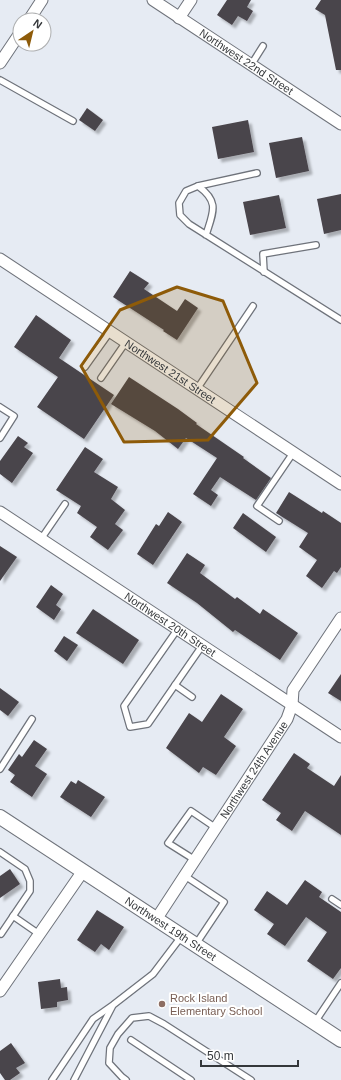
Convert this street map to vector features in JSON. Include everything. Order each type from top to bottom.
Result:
[{"type":"street","points":[[34,12],[42,0]]},
{"type":"street","name":"Northwest 22nd Street","points":[[153,0],[341,124]]},
{"type":"street","points":[[180,18],[191,0]]},
{"type":"street","points":[[0,63],[12,45]]},
{"type":"street","name":"Northwest 21st Street","points":[[0,259],[341,484]]},
{"type":"street","name":"Northwest 20th Street","points":[[0,512],[341,737]]},
{"type":"street","name":"Northwest 24th Avenue","points":[[157,918],[287,720],[292,705],[294,690],[341,618]]},
{"type":"street","name":"Northwest 19th Street","points":[[0,817],[157,918],[315,1023],[340,1036]]},
{"type":"street","points":[[0,991],[83,871]]},
{"type":"lane","points":[[251,65],[263,46]]},
{"type":"lane","points":[[0,80],[73,121]]},
{"type":"lane","points":[[257,173],[198,186],[186,191],[179,203],[180,215],[189,224],[341,320]]},
{"type":"lane","points":[[198,186],[208,193],[213,203],[212,218],[206,235]]},
{"type":"lane","points":[[264,272],[263,254],[316,245]]},
{"type":"lane","points":[[197,389],[252,306]]},
{"type":"lane","points":[[84,367],[110,332]]},
{"type":"lane","points":[[101,378],[126,342]]},
{"type":"lane","points":[[0,407],[14,416],[0,438]]},
{"type":"lane","points":[[279,521],[257,506],[293,452]]},
{"type":"lane","points":[[41,539],[65,504]]},
{"type":"lane","points":[[177,630],[124,706],[130,727],[148,724],[202,646]]},
{"type":"lane","points":[[175,685],[192,697]]},
{"type":"lane","points":[[0,769],[32,719]]},
{"type":"lane","points":[[195,860],[168,843],[191,811],[216,828]]},
{"type":"lane","points":[[0,852],[25,869],[30,881],[30,891],[1,934]]},
{"type":"lane","points":[[185,876],[224,902],[196,944]]},
{"type":"lane","points":[[332,899],[341,905]]},
{"type":"lane","points":[[13,916],[39,934]]},
{"type":"lane","points":[[52,1080],[93,1019],[152,974],[182,935]]},
{"type":"lane","points":[[315,1023],[341,983]]},
{"type":"lane","points":[[74,1080],[113,1005]]},
{"type":"lane","points":[[126,1080],[110,1063],[110,1048],[118,1034],[132,1018],[149,1016],[251,1080]]},
{"type":"lane","points":[[131,1040],[191,1080]]},
{"type":"highlighted area","points":[[177,287],[223,301],[257,383],[208,440],[124,442],[81,366],[120,310]]},
{"type":"building","points":[[227,0],[251,0],[247,7],[253,11],[247,21],[238,16],[232,25],[217,15]]},
{"type":"building","points":[[321,0],[341,0],[341,70],[336,70],[325,15],[315,9]]},
{"type":"building","points":[[87,108],[103,120],[95,131],[79,120]]},
{"type":"building","points":[[248,120],[254,152],[218,159],[212,127]]},
{"type":"building","points":[[302,137],[309,171],[276,178],[269,143]]},
{"type":"building","points":[[341,194],[341,230],[324,234],[317,199]]},
{"type":"building","points":[[279,195],[286,228],[250,235],[243,202]]},
{"type":"building","points":[[130,271],[149,283],[144,289],[177,311],[185,299],[198,308],[177,340],[113,297]]},
{"type":"building","points":[[36,315],[71,340],[59,358],[114,395],[84,439],[37,407],[58,377],[14,347]]},
{"type":"building","points":[[129,377],[178,409],[197,423],[196,424],[244,457],[243,458],[271,478],[256,500],[220,477],[211,490],[218,495],[211,506],[193,494],[217,458],[186,438],[178,449],[155,431],[111,404]]},
{"type":"building","points":[[18,436],[28,443],[24,447],[33,453],[12,483],[0,474],[0,461]]},
{"type":"building","points":[[85,447],[103,459],[94,472],[118,487],[111,499],[125,510],[115,524],[123,530],[108,550],[90,537],[97,527],[77,513],[81,506],[56,490]]},
{"type":"building","points":[[289,492],[341,523],[341,567],[337,573],[334,571],[322,588],[306,576],[317,560],[299,547],[308,533],[276,513]]},
{"type":"building","points":[[168,512],[182,522],[153,565],[137,554],[156,524],[159,526]]},
{"type":"building","points":[[243,513],[276,537],[266,552],[233,528]]},
{"type":"building","points":[[0,546],[17,557],[0,581]]},
{"type":"building","points":[[187,553],[205,565],[200,573],[235,599],[237,597],[260,614],[263,609],[298,633],[280,660],[235,630],[233,632],[197,603],[167,583]]},
{"type":"building","points":[[51,585],[63,594],[56,605],[61,609],[54,620],[36,607]]},
{"type":"building","points":[[93,609],[139,640],[123,664],[76,633]]},
{"type":"building","points":[[64,636],[78,645],[67,661],[54,651]]},
{"type":"building","points":[[341,674],[341,701],[328,693]]},
{"type":"building","points":[[0,688],[19,702],[8,716],[0,710]]},
{"type":"building","points":[[221,694],[243,709],[224,737],[236,746],[216,775],[203,767],[199,773],[166,748],[189,713],[202,722]]},
{"type":"building","points":[[34,740],[47,749],[35,766],[47,774],[32,797],[10,782],[15,775],[8,770],[19,754],[22,757]]},
{"type":"building","points":[[294,753],[310,764],[307,768],[334,786],[341,775],[341,835],[305,811],[292,831],[276,820],[281,813],[262,800]]},
{"type":"building","points":[[78,780],[105,797],[91,817],[60,797],[71,781],[76,784]]},
{"type":"building","points":[[10,869],[20,884],[0,898],[0,876]]},
{"type":"building","points":[[305,880],[322,892],[319,897],[341,912],[341,968],[333,979],[307,961],[327,932],[306,917],[285,946],[267,934],[274,924],[254,910],[267,891],[287,905]]},
{"type":"building","points":[[97,910],[124,927],[109,950],[101,944],[95,952],[77,940]]},
{"type":"building","points":[[60,979],[61,988],[67,987],[68,1000],[57,1002],[57,1007],[41,1009],[38,982]]},
{"type":"building","points":[[11,1043],[25,1063],[16,1068],[20,1073],[10,1080],[5,1080],[0,1073],[0,1051]]},
{"type":"place","name":"Rock Island Elementary School","points":[[162,1004]]}]
